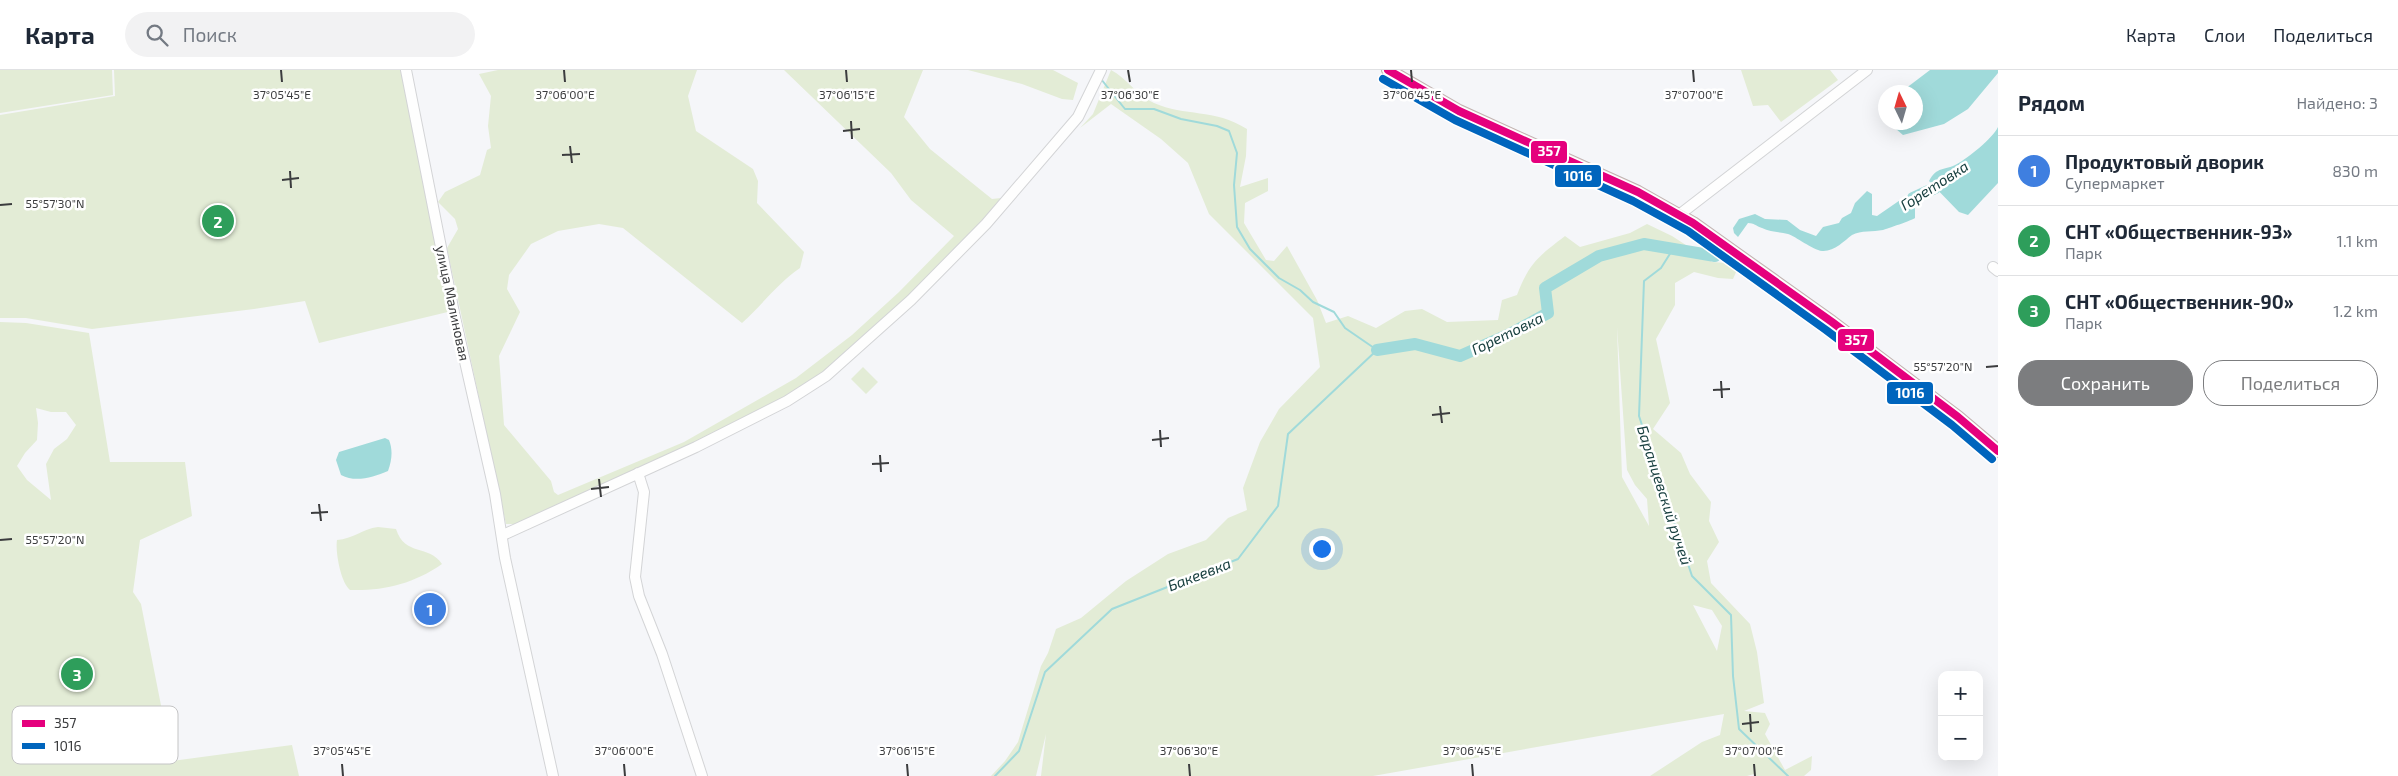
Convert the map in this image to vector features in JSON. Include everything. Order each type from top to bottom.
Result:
[{"type":"main road","points":[[1388,70],[1459,111],[1638,192],[1679,215],[1832,322],[1958,417],[1998,451]]},
{"type":"street","name":"улица Малиновая","points":[[406,70],[452,303],[503,535],[505,558],[553,776]]},
{"type":"street","points":[[503,535],[763,414],[826,376],[910,300],[986,224],[1078,117],[1101,70]]},
{"type":"street","points":[[1679,215],[1867,70]]},
{"type":"street","points":[[638,473],[644,492],[635,577],[639,596],[662,654],[702,776]]},
{"type":"green space","points":[[0,70],[112,70],[113,95],[0,113]]},
{"type":"green space","points":[[114,70],[401,70],[456,310],[319,343],[305,301],[92,329],[26,318],[0,318],[0,115],[115,96]]},
{"type":"green space","points":[[498,70],[697,70],[688,96],[696,131],[753,169],[758,181],[757,203],[804,252],[800,268],[784,280],[742,323],[623,228],[599,224],[558,231],[531,244],[509,275],[507,289],[520,312],[499,356],[504,425],[551,481],[554,492],[558,495],[684,442],[796,378],[852,335],[899,292],[954,236],[911,200],[891,173],[784,70],[923,70],[904,117],[930,149],[992,199],[1001,198],[978,227],[918,289],[823,373],[765,410],[517,524],[506,524],[447,248],[458,229],[455,219],[438,202],[445,192],[480,175],[487,150],[491,148],[488,126],[491,96],[479,74]]},
{"type":"green space","points":[[968,70],[1053,70],[1078,83],[1073,100],[1062,99],[1022,84]]},
{"type":"green space","points":[[1111,70],[1122,77],[1142,96],[1154,103],[1177,110],[1223,118],[1247,129],[1246,156],[1240,187],[1268,178],[1268,191],[1245,203],[1244,223],[1266,260],[1274,261],[1287,246],[1317,300],[1326,323],[1348,316],[1376,328],[1405,311],[1422,309],[1447,322],[1498,320],[1502,300],[1517,295],[1526,275],[1536,261],[1565,236],[1580,247],[1630,233],[1647,224],[1672,236],[1712,262],[1727,263],[1737,270],[1733,279],[1718,278],[1694,272],[1675,283],[1675,305],[1656,339],[1670,403],[1653,429],[1681,453],[1690,474],[1711,502],[1709,521],[1719,542],[1707,561],[1711,583],[1750,624],[1757,652],[1764,703],[1744,711],[1765,713],[1770,724],[1765,734],[1785,770],[1812,756],[1811,770],[1804,776],[1756,776],[1754,774],[1747,776],[1650,776],[1702,742],[1720,735],[1724,714],[1373,776],[1041,776],[1046,734],[1036,776],[991,776],[1005,761],[1018,742],[1041,666],[1048,653],[1056,629],[1081,618],[1126,581],[1168,554],[1206,540],[1228,518],[1247,510],[1243,488],[1260,442],[1279,409],[1320,367],[1313,318],[1209,214],[1188,163],[1161,139],[1111,104],[1080,128],[1093,114]],"holes":[[[1617,327],[1627,470],[1635,485],[1647,499],[1649,526],[1622,477]],[[1693,605],[1712,610],[1722,626],[1717,651]]]},
{"type":"green space","points":[[1741,70],[1830,70],[1838,80],[1781,122],[1768,105],[1753,106]]},
{"type":"green space","points":[[0,322],[26,323],[89,333],[110,462],[185,462],[192,516],[140,540],[133,592],[141,604],[161,706],[12,706],[12,764],[178,764],[178,760],[292,745],[299,776],[0,776]],"holes":[[[36,408],[51,412],[66,412],[76,425],[67,439],[54,449],[46,464],[51,500],[27,480],[17,466],[25,453],[37,440],[38,423]]]},
{"type":"green space","points":[[863,367],[878,382],[866,394],[851,379]]},
{"type":"green space","points":[[378,527],[396,529],[400,538],[405,543],[431,554],[442,564],[420,577],[398,585],[375,589],[350,590],[344,581],[339,567],[337,540]]},
{"type":"water","points":[[1930,70],[1998,70],[1998,73],[1968,109],[1944,124],[1923,130],[1923,85],[1910,85]]},
{"type":"water","points":[[1998,127],[1998,183],[1968,215],[1959,212],[1929,181],[1938,171],[1957,164],[1973,153],[1991,137]]},
{"type":"water","points":[[1897,130],[1922,130],[1903,135]]},
{"type":"water","points":[[1867,191],[1872,194],[1872,215],[1877,216],[1906,196],[1927,192],[1925,197],[1915,202],[1915,218],[1883,230],[1856,233],[1835,248],[1826,251],[1814,248],[1788,234],[1768,230],[1750,223],[1748,223],[1738,237],[1734,233],[1733,228],[1739,219],[1755,214],[1765,219],[1787,220],[1800,230],[1816,236],[1823,227],[1839,223],[1842,218],[1851,213],[1855,203]]},
{"type":"water","points":[[385,438],[389,440],[391,451],[388,471],[359,479],[341,475],[336,460],[339,452]]},
{"type":"waterway","name":"Бакеевка","points":[[995,776],[1019,751],[1045,672],[1112,609],[1238,559],[1278,506],[1288,434],[1377,350],[1345,328],[1334,312],[1313,302],[1300,290],[1279,278],[1250,249],[1237,227],[1234,185],[1237,153],[1229,131],[1217,126],[1181,119],[1154,109],[1125,109],[1101,79]]},
{"type":"waterway","name":"Горетовка","points":[[1913,198],[1935,188],[1948,178]]},
{"type":"waterway","name":"Горетовка","points":[[1377,350],[1415,344],[1460,356],[1510,334],[1548,313],[1545,288],[1599,256],[1644,244],[1715,256]]},
{"type":"waterway","name":"Баранцевский ручей","points":[[1673,249],[1661,268],[1644,281],[1639,416],[1692,576],[1731,615],[1733,676],[1739,729],[1788,776]]},
{"type":"transit line","name":"357","points":[[1388,70],[1459,111],[1638,192],[1693,223],[1832,322],[1958,417],[1998,451]]},
{"type":"transit line","name":"1016","points":[[1383,79],[1455,120],[1633,201],[1688,231],[1826,330],[1952,425],[1992,459]]},
{"type":"place","name":"СНТ «Общественник-93»","points":[[218,221]]},
{"type":"place","name":"Продуктовый дворик","points":[[430,609]]},
{"type":"place","name":"СНТ «Общественник-90»","points":[[77,674]]}]
